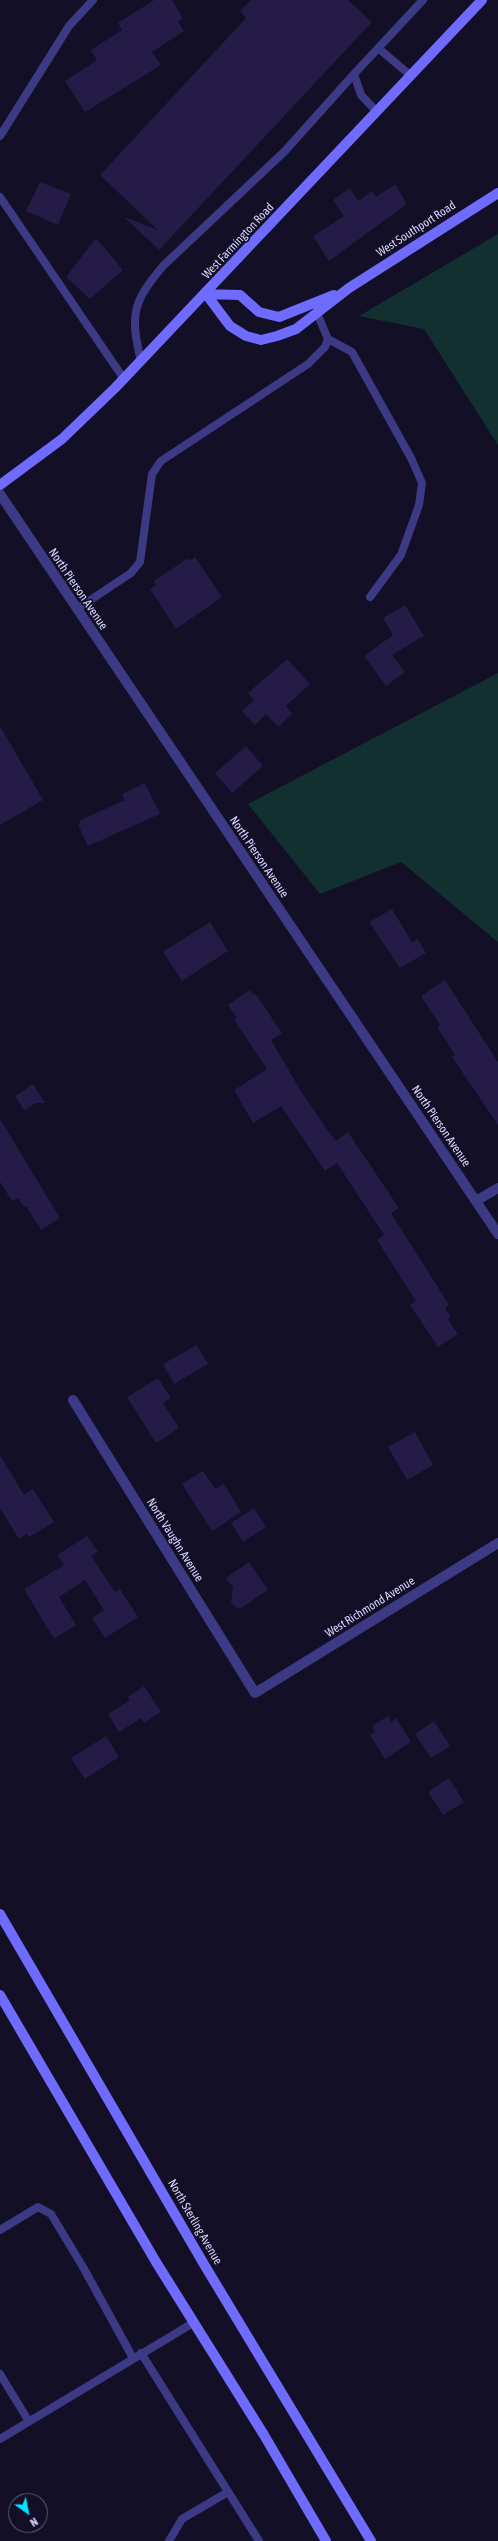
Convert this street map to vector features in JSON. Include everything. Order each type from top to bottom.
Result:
[{"type":"main road","name":"West Farmington Road","points":[[0,485],[62,439],[124,379],[206,294],[376,111],[482,0]]},
{"type":"main road","name":"West Southport Road","points":[[206,294],[230,326],[246,336],[261,340],[296,329],[349,288],[498,193]]},
{"type":"main road","name":"West Southport Road","points":[[206,294],[240,295],[259,312],[279,317],[297,312],[349,288]]},
{"type":"main road","name":"North Sterling Avenue","points":[[0,1914],[205,2266],[371,2541]]},
{"type":"main road","points":[[0,1995],[193,2322],[268,2442],[326,2541]]},
{"type":"street","name":"North Pierson Avenue","points":[[0,494],[498,1234]]},
{"type":"street","points":[[476,1201],[498,1188]]},
{"type":"street","name":"North Vaughn Avenue","points":[[73,1400],[255,1693]]},
{"type":"street","name":"West Richmond Avenue","points":[[255,1693],[498,1543]]},
{"type":"lane","points":[[0,136],[69,26],[93,0]]},
{"type":"lane","points":[[141,361],[134,330],[134,310],[149,284],[163,266],[286,151],[354,74],[423,0]]},
{"type":"lane","points":[[378,48],[410,75]]},
{"type":"lane","points":[[354,74],[361,95],[376,111]]},
{"type":"lane","points":[[1,202],[124,379]]},
{"type":"lane","points":[[317,313],[328,339],[352,352],[411,458],[422,483],[419,505],[401,555],[370,597]]},
{"type":"lane","points":[[76,609],[131,574],[140,562],[152,474],[161,461],[308,364],[325,347],[328,339]]},
{"type":"lane","points":[[0,2230],[38,2207],[51,2214],[83,2267],[133,2358]]},
{"type":"lane","points":[[0,2439],[28,2420],[193,2322]]},
{"type":"lane","points":[[141,2353],[259,2541]]},
{"type":"lane","points":[[0,2374],[28,2420]]},
{"type":"lane","points":[[170,2541],[182,2519],[228,2492]]},
{"type":"green space","points":[[498,234],[498,445],[424,329],[359,316]]},
{"type":"green space","points":[[498,673],[498,942],[401,862],[320,894],[248,804]]},
{"type":"building","points":[[154,0],[172,0],[183,18],[178,22],[184,31],[152,52],[161,65],[85,112],[65,81],[97,60],[91,50],[122,30],[118,23]]},
{"type":"building","points":[[251,0],[348,0],[372,22],[159,250],[124,217],[158,230],[100,175],[246,18],[240,11]]},
{"type":"building","points":[[40,182],[71,194],[58,225],[26,211]]},
{"type":"building","points":[[395,184],[407,204],[329,261],[313,236],[344,216],[333,200],[350,188],[358,201],[372,191],[376,197]]},
{"type":"building","points":[[96,238],[123,270],[90,299],[66,277]]},
{"type":"building","points":[[195,557],[222,597],[176,629],[150,589],[156,585],[154,581],[188,558],[189,561]]},
{"type":"building","points":[[405,605],[424,636],[392,655],[405,672],[386,686],[364,656],[393,635],[383,618]]},
{"type":"building","points":[[287,659],[310,684],[286,706],[292,714],[278,727],[266,714],[255,725],[242,711],[254,700],[248,693]]},
{"type":"building","points":[[0,726],[43,800],[0,825]]},
{"type":"building","points":[[246,746],[263,766],[232,793],[215,773]]},
{"type":"building","points":[[145,783],[160,814],[88,846],[78,825],[80,824],[79,821],[125,800],[122,794]]},
{"type":"building","points":[[392,909],[412,942],[418,939],[426,953],[400,968],[369,922]]},
{"type":"building","points":[[210,922],[228,951],[182,981],[163,952]]},
{"type":"building","points":[[445,980],[498,1062],[498,1125],[452,1057],[455,1055],[437,1027],[440,1025],[421,996]]},
{"type":"building","points":[[250,990],[253,995],[255,993],[282,1033],[271,1040],[302,1093],[336,1141],[348,1132],[399,1208],[391,1213],[449,1305],[445,1308],[451,1317],[448,1319],[458,1334],[438,1347],[410,1305],[416,1301],[377,1240],[384,1235],[337,1163],[325,1171],[281,1106],[253,1123],[234,1090],[267,1069],[234,1020],[237,1018],[228,1005]]},
{"type":"building","points":[[33,1084],[45,1103],[36,1103],[24,1110],[15,1096]]},
{"type":"building","points":[[0,1119],[60,1218],[41,1230],[26,1206],[24,1207],[18,1198],[12,1201],[0,1182]]},
{"type":"building","points":[[197,1345],[208,1364],[174,1384],[163,1364]]},
{"type":"building","points":[[158,1378],[171,1398],[163,1403],[179,1428],[156,1443],[127,1397]]},
{"type":"building","points":[[415,1432],[433,1465],[407,1480],[388,1447]]},
{"type":"building","points":[[0,1455],[24,1495],[33,1489],[54,1522],[29,1537],[27,1534],[19,1539],[0,1508]]},
{"type":"building","points":[[203,1471],[215,1489],[224,1484],[241,1512],[212,1531],[182,1484]]},
{"type":"building","points":[[254,1508],[266,1527],[243,1542],[231,1523]]},
{"type":"building","points":[[87,1536],[98,1552],[91,1556],[115,1592],[120,1589],[138,1617],[105,1638],[92,1618],[104,1610],[85,1580],[59,1597],[76,1625],[54,1639],[24,1589],[64,1565],[57,1555]]},
{"type":"building","points":[[249,1562],[268,1590],[241,1608],[235,1607],[231,1602],[233,1587],[226,1578]]},
{"type":"building","points":[[144,1686],[161,1712],[144,1723],[141,1718],[119,1732],[108,1714],[130,1700],[128,1697]]},
{"type":"building","points":[[388,1716],[391,1722],[396,1718],[411,1742],[385,1759],[370,1735],[375,1732],[372,1726]]},
{"type":"building","points":[[434,1721],[450,1746],[431,1758],[415,1734]]},
{"type":"building","points":[[106,1736],[119,1757],[85,1779],[71,1758]]},
{"type":"building","points":[[449,1778],[464,1802],[443,1815],[428,1792]]}]
